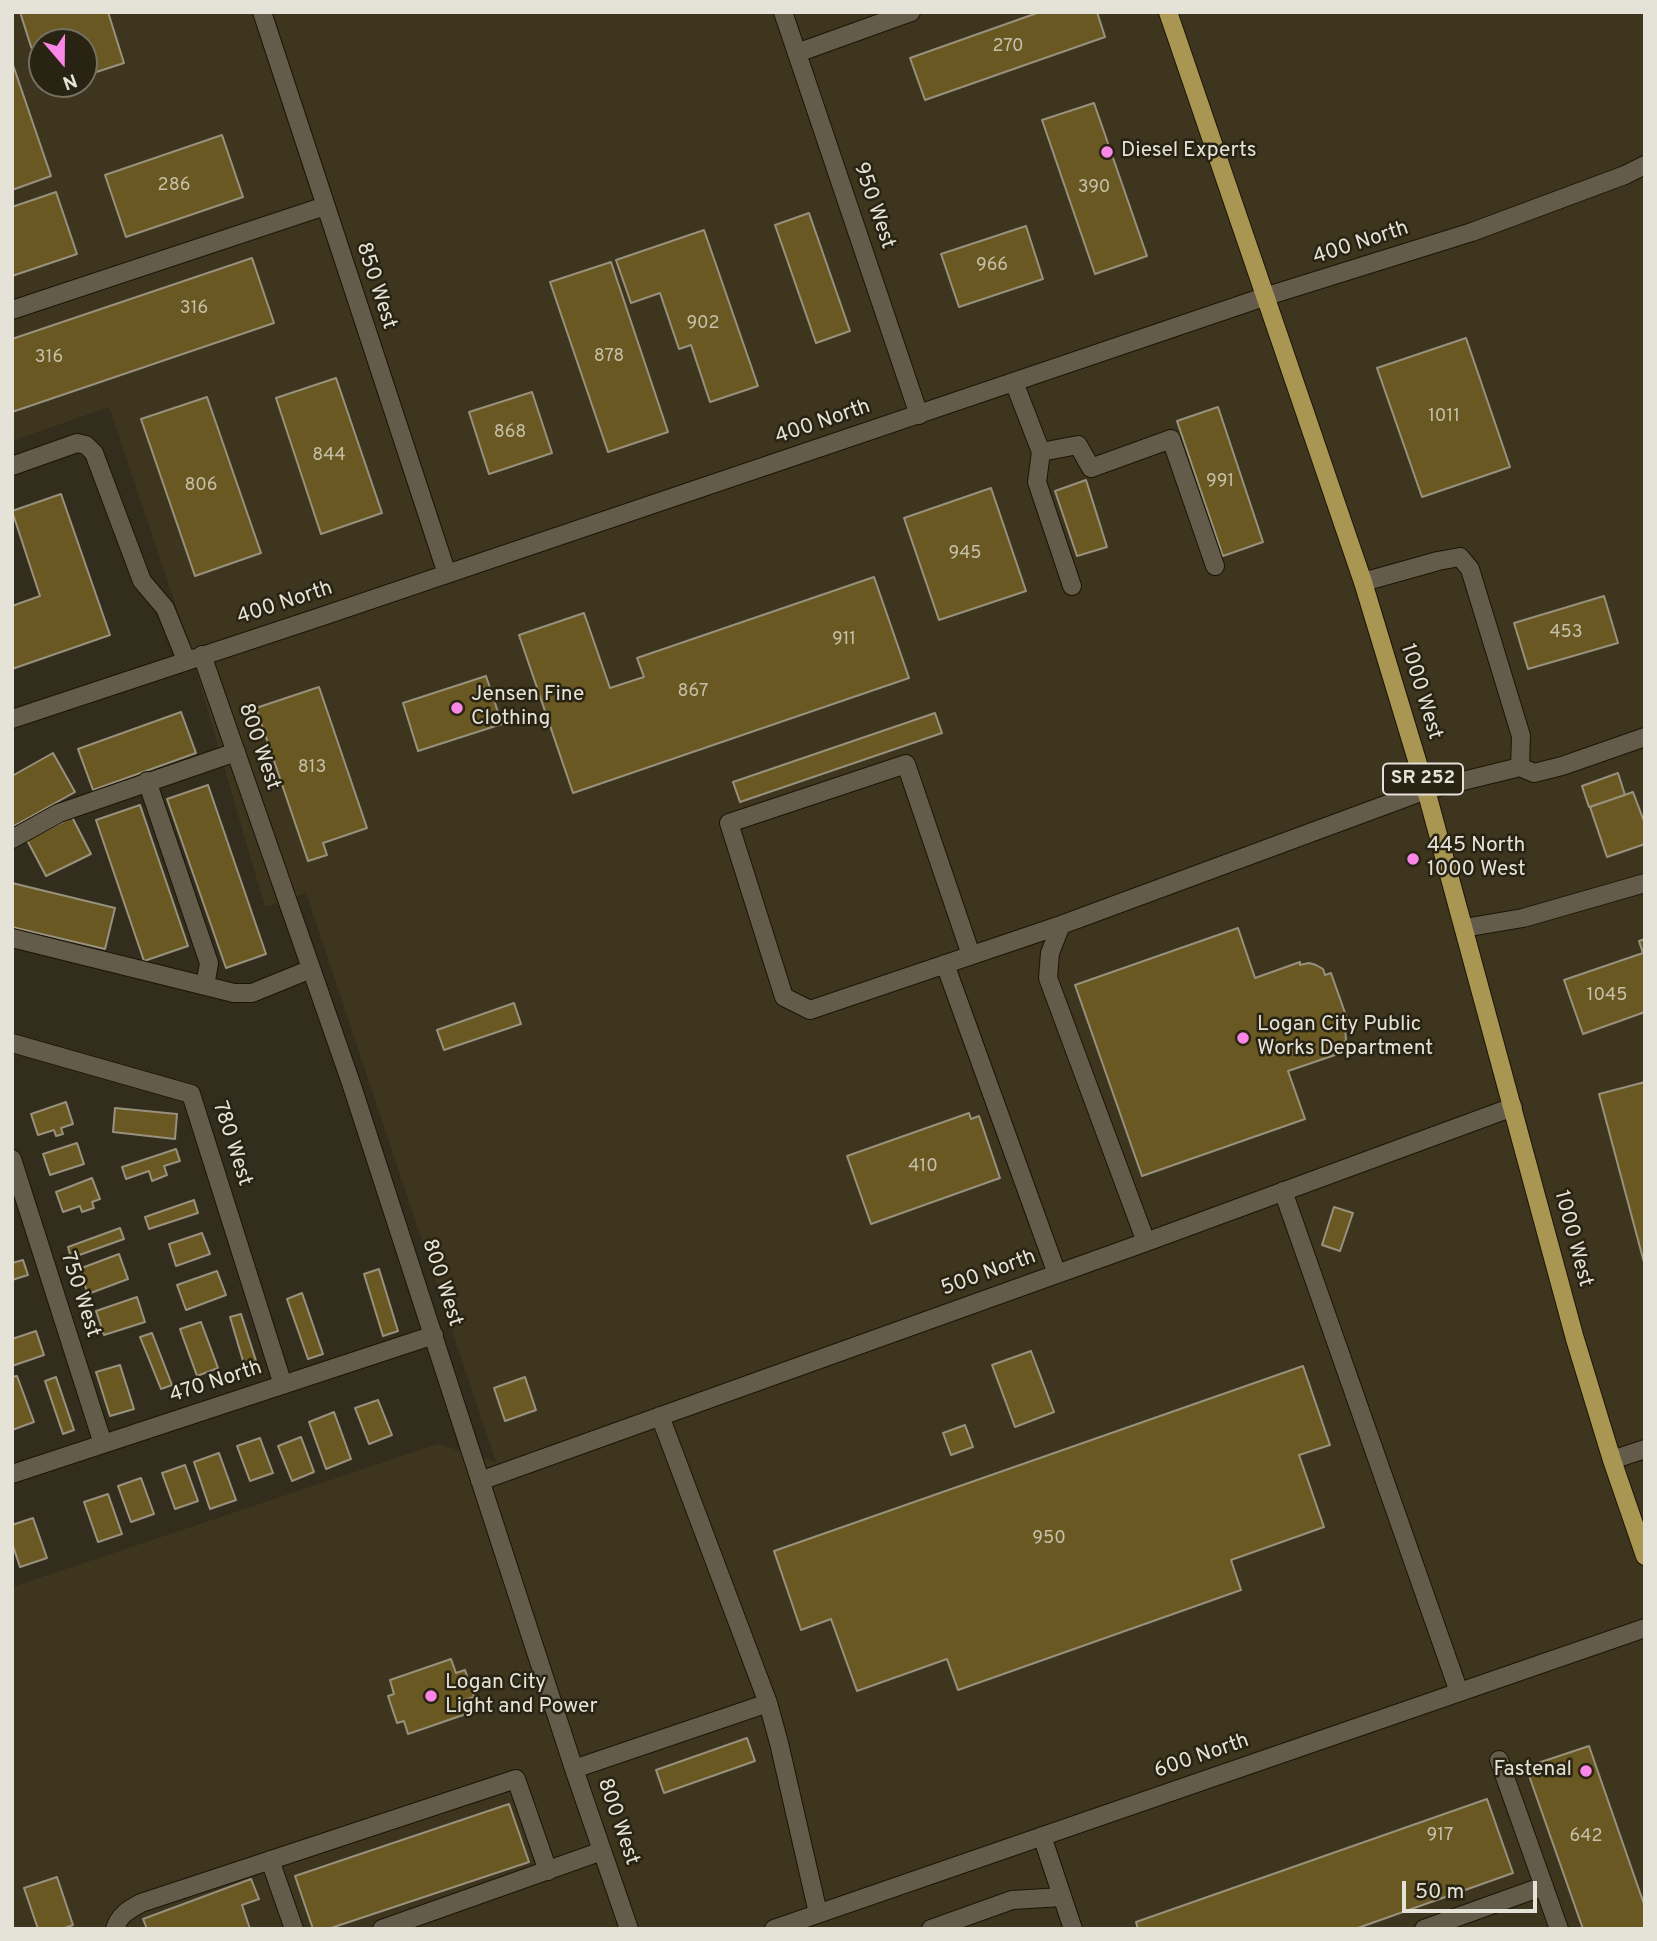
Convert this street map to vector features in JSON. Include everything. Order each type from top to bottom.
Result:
[{"type":"main road","name":"1000 West","points":[[1168,12],[1363,582],[1426,790],[1575,1339],[1645,1556]]},
{"type":"street","name":"850 West","points":[[262,12],[447,574]]},
{"type":"street","name":"950 West","points":[[783,12],[919,415]]},
{"type":"street","points":[[797,53],[911,12]]},
{"type":"street","name":"400 North","points":[[12,719],[1264,298],[1472,232],[1625,175],[1645,164]]},
{"type":"street","points":[[12,310],[325,206]]},
{"type":"street","points":[[1014,382],[1041,452],[1037,482],[1072,586]]},
{"type":"street","points":[[1041,452],[1078,445],[1091,468],[1171,439],[1214,566]]},
{"type":"street","name":"800 West","points":[[12,466],[77,443],[86,445],[94,453],[142,581],[165,608],[194,658],[236,752],[434,1335],[629,1929]]},
{"type":"street","points":[[1363,582],[1438,561],[1460,558],[1470,569],[1521,736],[1520,766]]},
{"type":"street","points":[[971,955],[906,764],[729,823],[784,998],[810,1010],[1061,925],[1426,790],[1520,766],[1534,773],[1645,737]]},
{"type":"street","points":[[12,839],[59,813],[236,752]]},
{"type":"street","points":[[147,781],[209,963],[205,986]]},
{"type":"street","points":[[1464,928],[1523,918],[1645,883]]},
{"type":"street","points":[[1061,925],[1049,953],[1048,978],[1146,1242]]},
{"type":"street","points":[[12,938],[234,993],[252,993],[311,969]]},
{"type":"street","points":[[945,964],[1057,1274]]},
{"type":"street","name":"780 West","points":[[12,1043],[191,1094],[284,1385]]},
{"type":"street","name":"500 North","points":[[480,1481],[1513,1107]]},
{"type":"street","name":"750 West","points":[[12,1159],[103,1444]]},
{"type":"street","points":[[1283,1191],[1459,1692]]},
{"type":"street","name":"470 North","points":[[12,1474],[434,1335]]},
{"type":"street","points":[[660,1416],[768,1703],[818,1913]]},
{"type":"street","points":[[1612,1460],[1645,1449]]},
{"type":"street","name":"600 North","points":[[774,1929],[1645,1628]]},
{"type":"street","points":[[575,1769],[768,1703]]},
{"type":"street","points":[[1499,1760],[1559,1929]]},
{"type":"street","points":[[115,1929],[118,1920],[127,1910],[141,1903],[516,1779],[548,1871]]},
{"type":"street","points":[[1042,1836],[1073,1929]]},
{"type":"street","points":[[382,1929],[602,1852]]},
{"type":"street","points":[[270,1860],[294,1929]]},
{"type":"street","points":[[1424,1929],[1544,1885]]},
{"type":"street","points":[[931,1929],[1012,1900],[1062,1897]]},
{"type":"shaded area","points":[[12,12],[1645,12],[1645,1929],[12,1929],[12,1587],[438,1444],[496,1462],[306,893],[265,907],[186,636],[109,407],[12,441]]},
{"type":"building","points":[[20,12],[108,12],[124,63],[98,71],[98,28],[28,28],[28,37]]},
{"type":"building","points":[[1040,12],[1097,12],[1105,37],[925,100],[910,58]]},
{"type":"building","points":[[12,62],[51,176],[12,190]]},
{"type":"building","points":[[1094,103],[1147,256],[1095,274],[1042,120]]},
{"type":"building","points":[[222,135],[243,197],[126,237],[105,175]]},
{"type":"building","points":[[56,192],[77,254],[12,276],[12,207]]},
{"type":"building","points":[[809,213],[850,331],[816,343],[775,225]]},
{"type":"building","points":[[1026,226],[1043,279],[959,307],[941,254]]},
{"type":"building","points":[[704,230],[758,386],[710,402],[691,345],[679,349],[660,293],[631,303],[616,260]]},
{"type":"building","points":[[252,258],[274,323],[12,412],[12,339]]},
{"type":"building","points":[[611,262],[668,432],[608,452],[550,282]]},
{"type":"building","points":[[1466,338],[1510,467],[1422,497],[1377,368]]},
{"type":"building","points":[[336,378],[382,513],[321,534],[276,398]]},
{"type":"building","points":[[532,392],[552,453],[489,474],[469,412]]},
{"type":"building","points":[[207,397],[261,553],[195,576],[141,419]]},
{"type":"building","points":[[1218,407],[1263,542],[1223,556],[1177,421]]},
{"type":"building","points":[[1086,480],[1107,547],[1077,556],[1055,491]]},
{"type":"building","points":[[991,488],[1026,591],[939,620],[904,518]]},
{"type":"building","points":[[61,494],[110,635],[12,669],[12,606],[40,596],[12,511]]},
{"type":"building","points":[[874,577],[909,678],[573,793],[519,635],[584,613],[610,688],[644,677],[637,658]]},
{"type":"building","points":[[1604,596],[1618,643],[1528,669],[1514,623]]},
{"type":"building","points":[[486,676],[502,724],[418,751],[403,703]]},
{"type":"building","points":[[319,687],[367,828],[323,843],[327,855],[308,861],[256,708]]},
{"type":"building","points":[[181,712],[196,753],[93,790],[78,749]]},
{"type":"building","points":[[935,713],[942,733],[740,802],[733,782]]},
{"type":"building","points":[[53,753],[75,792],[12,827],[12,776]]},
{"type":"building","points":[[1618,773],[1625,795],[1589,807],[1582,786]]},
{"type":"building","points":[[208,785],[266,954],[226,968],[167,799]]},
{"type":"building","points":[[1633,792],[1645,824],[1645,844],[1607,857],[1590,807]]},
{"type":"building","points":[[140,805],[188,946],[144,961],[96,820]]},
{"type":"building","points":[[72,817],[91,854],[46,876],[27,840]]},
{"type":"building","points":[[12,883],[115,908],[105,949],[12,927]]},
{"type":"building","points":[[1238,928],[1255,978],[1300,962],[1300,965],[1316,965],[1323,969],[1325,975],[1331,973],[1350,1027],[1345,1029],[1346,1040],[1333,1052],[1335,1055],[1288,1071],[1305,1119],[1142,1176],[1075,985]]},
{"type":"building","points":[[1645,939],[1645,1012],[1583,1034],[1564,980],[1643,953],[1639,941]]},
{"type":"building","points":[[514,1003],[521,1024],[444,1050],[437,1030]]},
{"type":"building","points":[[1645,1082],[1645,1266],[1599,1094]]},
{"type":"building","points":[[66,1102],[73,1124],[61,1128],[63,1134],[56,1136],[54,1130],[38,1135],[31,1114]]},
{"type":"building","points":[[115,1108],[177,1114],[175,1139],[113,1132]]},
{"type":"building","points":[[969,1113],[971,1119],[979,1116],[1000,1178],[871,1224],[847,1156]]},
{"type":"building","points":[[77,1143],[84,1164],[50,1175],[43,1154]]},
{"type":"building","points":[[176,1149],[180,1161],[164,1166],[167,1175],[152,1181],[149,1171],[126,1179],[122,1167]]},
{"type":"building","points":[[92,1178],[100,1199],[92,1202],[94,1208],[82,1212],[80,1206],[63,1212],[56,1192]]},
{"type":"building","points":[[194,1200],[198,1213],[149,1229],[145,1217]]},
{"type":"building","points":[[1334,1207],[1353,1213],[1340,1251],[1322,1245]]},
{"type":"building","points":[[120,1228],[124,1239],[71,1258],[68,1247]]},
{"type":"building","points":[[202,1233],[210,1254],[176,1266],[169,1244]]},
{"type":"building","points":[[119,1254],[128,1279],[88,1294],[79,1269]]},
{"type":"building","points":[[23,1260],[28,1275],[12,1280],[12,1263]]},
{"type":"building","points":[[379,1269],[398,1331],[383,1336],[364,1274]]},
{"type":"building","points":[[217,1271],[226,1295],[186,1310],[177,1285]]},
{"type":"building","points":[[302,1293],[323,1354],[308,1359],[287,1299]]},
{"type":"building","points":[[137,1297],[145,1322],[104,1335],[96,1311]]},
{"type":"building","points":[[241,1314],[258,1367],[246,1371],[230,1317]]},
{"type":"building","points":[[201,1322],[218,1368],[197,1376],[180,1329]]},
{"type":"building","points":[[36,1331],[44,1355],[12,1366],[12,1339]]},
{"type":"building","points":[[152,1333],[172,1385],[161,1389],[140,1337]]},
{"type":"building","points":[[1031,1351],[1054,1412],[1015,1427],[992,1365]]},
{"type":"building","points":[[120,1365],[134,1409],[110,1416],[96,1372]]},
{"type":"building","points":[[1303,1366],[1330,1445],[1299,1455],[1324,1527],[1231,1560],[1241,1590],[958,1690],[947,1659],[857,1691],[831,1619],[801,1630],[774,1551]]},
{"type":"building","points":[[17,1376],[34,1422],[12,1430],[12,1377]]},
{"type":"building","points":[[56,1377],[74,1430],[63,1434],[45,1381]]},
{"type":"building","points":[[525,1377],[536,1410],[505,1421],[494,1388]]},
{"type":"building","points":[[378,1400],[392,1435],[369,1444],[355,1408]]},
{"type":"building","points":[[334,1412],[351,1459],[326,1469],[309,1422]]},
{"type":"building","points":[[965,1425],[973,1447],[951,1455],[943,1433]]},
{"type":"building","points":[[301,1437],[314,1472],[292,1481],[278,1446]]},
{"type":"building","points":[[260,1438],[273,1473],[250,1481],[237,1446]]},
{"type":"building","points":[[219,1453],[236,1500],[210,1509],[194,1462]]},
{"type":"building","points":[[185,1465],[198,1501],[175,1509],[162,1473]]},
{"type":"building","points":[[141,1478],[154,1514],[131,1522],[118,1486]]},
{"type":"building","points":[[108,1494],[122,1534],[98,1542],[84,1502]]},
{"type":"building","points":[[33,1518],[47,1558],[20,1567],[12,1543],[12,1525]]},
{"type":"building","name":"Logan City Light and Power","points":[[451,1659],[456,1673],[465,1670],[474,1697],[464,1700],[469,1713],[408,1734],[404,1721],[397,1723],[388,1696],[394,1694],[390,1680]]},
{"type":"building","points":[[747,1738],[755,1761],[664,1793],[656,1770]]},
{"type":"building","points":[[1589,1746],[1645,1907],[1645,1929],[1583,1929],[1526,1767]]},
{"type":"building","points":[[1487,1799],[1513,1873],[1355,1929],[1138,1929],[1136,1922]]},
{"type":"building","points":[[509,1804],[529,1862],[328,1929],[313,1929],[295,1876]]},
{"type":"building","points":[[57,1877],[73,1925],[62,1929],[38,1929],[24,1888]]},
{"type":"building","points":[[251,1879],[259,1899],[242,1905],[250,1929],[147,1929],[143,1919]]},
{"type":"place","name":"Diesel Experts","points":[[1107,152]]},
{"type":"place","name":"Jensen Fine Clothing","points":[[457,708]]},
{"type":"place","name":"445 North 1000 West","points":[[1413,859]]},
{"type":"place","name":"Logan City Public Works Department","points":[[1243,1038]]},
{"type":"place","name":"Logan City Light and Power","points":[[431,1696]]},
{"type":"place","name":"Fastenal","points":[[1586,1771]]}]
